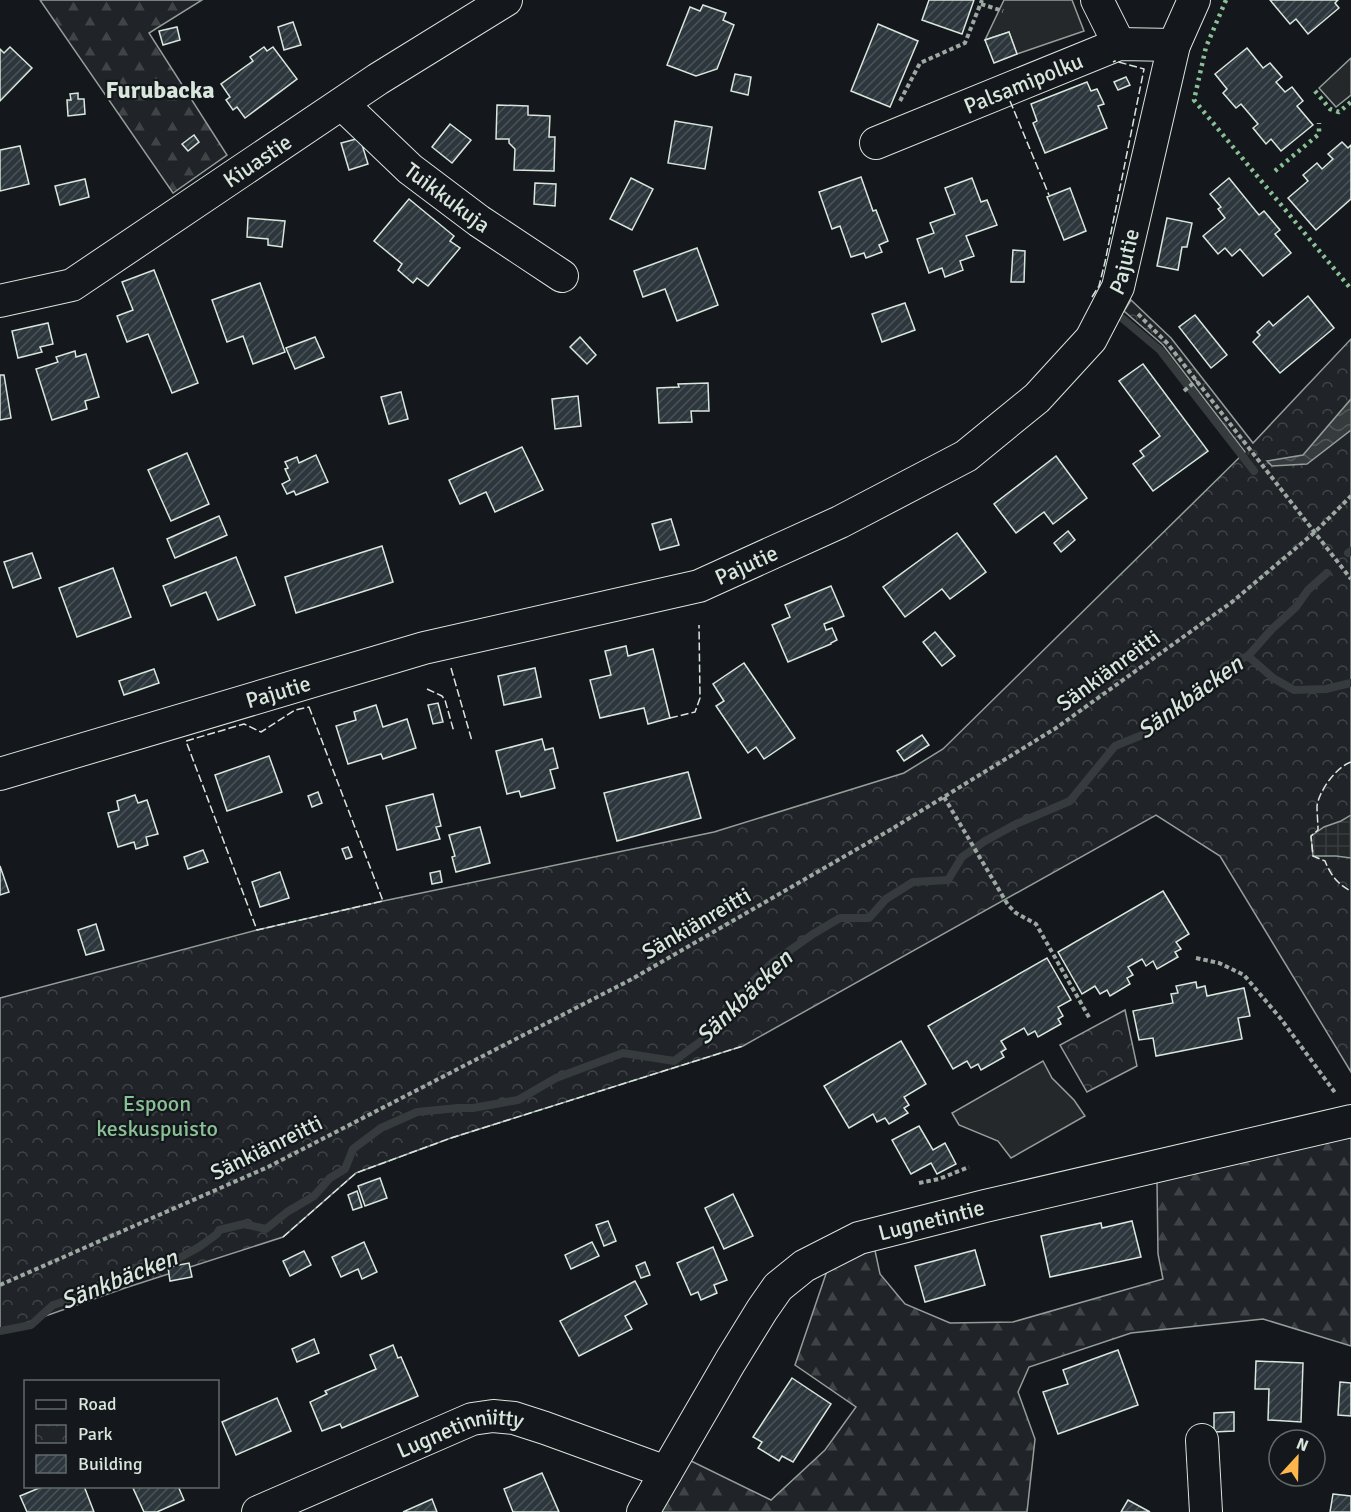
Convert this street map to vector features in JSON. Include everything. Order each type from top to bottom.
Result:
[{"type":"street","name":"Kiuastie","points":[[0,301],[72,285],[378,79],[506,0]]},
{"type":"street","points":[[1097,0],[1119,44]]},
{"type":"street","name":"Pajutie","points":[[0,774],[424,648],[699,586],[833,525],[966,456],[1037,399],[1091,339],[1118,287],[1174,45],[1194,0]]},
{"type":"street","name":"Palsamipolku","points":[[876,143],[1119,44],[1174,45]]},
{"type":"street","name":"Tuikkukuja","points":[[342,104],[410,169],[479,220],[562,276]]},
{"type":"street","name":"Lugnetintie","points":[[643,1512],[762,1310],[778,1287],[804,1266],[858,1238],[985,1206],[1344,1108]]},
{"type":"street","name":"Lugnetinniitty","points":[[258,1512],[472,1419],[493,1416],[514,1418],[545,1428],[666,1472]]},
{"type":"street","points":[[1202,1440],[1206,1512]]},
{"type":"path","points":[[899,102],[920,63],[965,43],[981,2],[1003,11]]},
{"type":"path","points":[[1132,308],[1167,343],[1351,579]]},
{"type":"path","points":[[1184,391],[1197,381]]},
{"type":"path","name":"Sänkiänreitti","points":[[0,1285],[268,1167],[611,990],[890,830],[1056,729],[1232,602],[1315,532],[1351,496]]},
{"type":"path","points":[[944,797],[1008,905],[1036,924],[1090,1019]]},
{"type":"path","points":[[1196,958],[1219,963],[1244,975],[1281,1019],[1344,1108]]},
{"type":"path","points":[[919,1183],[939,1179],[969,1167]]},
{"type":"green space","points":[[40,0],[202,0],[149,33],[227,155],[173,193]]},
{"type":"green space","name":"Espoon keskuspuisto","points":[[1131,300],[1171,338],[1253,443],[1351,339],[1351,1072],[1220,856],[1156,815],[743,1046],[451,1138],[356,1173],[283,1237],[125,1288],[0,1332],[0,998],[257,930],[383,901],[714,832],[904,773],[943,749],[1245,452],[1163,345],[1124,311]]},
{"type":"green space","points":[[1125,1010],[1137,1066],[1087,1092],[1060,1045]]},
{"type":"green space","points":[[1351,1132],[1351,1346],[1263,1319],[1131,1333],[1029,1367],[1018,1392],[1035,1439],[1027,1512],[652,1512],[685,1458],[771,1500],[825,1450],[856,1407],[795,1365],[830,1262],[873,1241],[880,1274],[905,1304],[950,1323],[1013,1322],[1163,1279],[1158,1254],[1157,1181]]},
{"type":"shaded area","points":[[1004,0],[1072,0],[1084,31],[1017,54],[1009,32],[985,40]]},
{"type":"shaded area","points":[[1351,58],[1351,95],[1336,107],[1319,88]]},
{"type":"shaded area","points":[[1351,815],[1351,858],[1313,856],[1311,836],[1324,827]]},
{"type":"shaded area","points":[[1043,1061],[1052,1078],[1074,1100],[1085,1116],[1011,1158],[998,1141],[959,1125],[952,1113]]},
{"type":"water","points":[[1351,399],[1351,430],[1307,464],[1272,466],[1267,461],[1303,455]]},
{"type":"building","points":[[929,0],[974,0],[962,34],[922,20]]},
{"type":"building","points":[[1270,0],[1338,0],[1335,3],[1339,8],[1308,34],[1296,19],[1290,24]]},
{"type":"building","points":[[703,5],[726,13],[723,20],[734,25],[717,69],[696,76],[667,65],[690,7],[700,11]]},
{"type":"building","points":[[293,22],[301,45],[284,50],[278,27]]},
{"type":"building","points":[[878,24],[918,41],[890,107],[851,91]]},
{"type":"building","points":[[177,27],[180,40],[163,45],[159,31]]},
{"type":"building","points":[[1009,32],[1017,54],[994,63],[985,40]]},
{"type":"building","points":[[10,47],[32,68],[0,101],[0,49],[4,53]]},
{"type":"building","points":[[264,47],[267,51],[273,47],[297,79],[245,118],[237,107],[233,110],[226,100],[230,97],[221,84],[253,61],[250,57]]},
{"type":"building","points":[[1247,48],[1263,68],[1270,63],[1282,77],[1276,82],[1285,92],[1292,87],[1303,101],[1297,106],[1313,125],[1281,151],[1271,139],[1266,144],[1253,128],[1258,124],[1241,104],[1236,108],[1223,93],[1227,89],[1215,74]]},
{"type":"building","points":[[735,74],[751,77],[748,95],[731,91]]},
{"type":"building","points":[[1126,77],[1130,85],[1118,90],[1114,82]]},
{"type":"building","points":[[1087,82],[1091,91],[1097,89],[1104,104],[1098,106],[1107,128],[1045,153],[1033,123],[1037,121],[1031,104]]},
{"type":"building","points":[[78,93],[78,99],[84,99],[85,114],[68,116],[67,100],[71,100],[70,94]]},
{"type":"building","points":[[497,105],[528,106],[528,115],[550,116],[549,137],[555,137],[554,171],[514,170],[515,149],[509,143],[509,139],[496,139]]},
{"type":"building","points":[[675,121],[712,127],[705,169],[668,163]]},
{"type":"building","points":[[450,124],[471,140],[452,163],[432,147]]},
{"type":"building","points":[[194,135],[199,142],[188,151],[182,144]]},
{"type":"building","points":[[360,138],[368,164],[349,170],[341,143]]},
{"type":"building","points":[[1342,142],[1348,148],[1351,145],[1351,199],[1316,230],[1288,198],[1308,181],[1303,175],[1317,163],[1322,169],[1333,159],[1328,154]]},
{"type":"building","points":[[20,146],[29,184],[0,191],[0,150]]},
{"type":"building","points":[[861,177],[873,211],[876,210],[888,241],[879,245],[882,252],[866,258],[864,253],[851,257],[840,226],[832,229],[819,192]]},
{"type":"building","points":[[631,178],[653,189],[632,230],[610,219]]},
{"type":"building","points":[[972,178],[981,202],[987,200],[997,225],[966,236],[974,256],[960,261],[963,270],[945,277],[942,268],[929,273],[917,239],[934,233],[930,223],[955,214],[945,188]]},
{"type":"building","points":[[1229,178],[1259,215],[1264,211],[1280,230],[1275,234],[1291,253],[1263,276],[1240,249],[1232,256],[1225,248],[1218,254],[1203,236],[1225,218],[1218,209],[1221,207],[1210,194]]},
{"type":"building","points":[[85,179],[89,197],[60,205],[55,186]]},
{"type":"building","points":[[535,183],[556,184],[555,206],[534,204]]},
{"type":"building","points":[[1070,188],[1086,231],[1064,240],[1047,197]]},
{"type":"building","points":[[409,199],[454,236],[450,241],[460,248],[428,286],[417,278],[413,283],[398,270],[402,264],[374,241]]},
{"type":"building","points":[[248,218],[285,221],[282,247],[268,245],[268,239],[247,237]]},
{"type":"building","points":[[1167,218],[1192,223],[1187,247],[1182,247],[1178,270],[1157,266]]},
{"type":"building","points":[[697,248],[718,305],[677,321],[665,289],[643,297],[634,271]]},
{"type":"building","points":[[1013,250],[1025,251],[1024,282],[1011,282]]},
{"type":"building","points":[[154,270],[198,383],[172,393],[148,334],[127,342],[117,316],[133,310],[122,282]]},
{"type":"building","points":[[260,283],[285,352],[253,364],[243,336],[227,342],[212,300]]},
{"type":"building","points":[[1308,296],[1334,328],[1280,373],[1253,342],[1260,335],[1257,332],[1269,321],[1273,326]]},
{"type":"building","points":[[905,303],[915,330],[882,342],[872,314]]},
{"type":"building","points":[[1195,315],[1227,355],[1211,368],[1179,327]]},
{"type":"building","points":[[48,323],[53,344],[40,347],[42,352],[18,358],[12,331]]},
{"type":"building","points":[[315,337],[324,357],[295,369],[286,348]]},
{"type":"building","points":[[580,337],[596,355],[587,364],[570,347]]},
{"type":"building","points":[[75,351],[76,357],[86,354],[99,397],[85,401],[87,409],[52,420],[36,369],[58,362],[56,357]]},
{"type":"building","points":[[1143,364],[1208,451],[1153,491],[1133,464],[1144,456],[1140,451],[1160,436],[1119,381]]},
{"type":"building","points":[[0,375],[4,375],[11,418],[0,420]]},
{"type":"building","points":[[708,383],[709,411],[691,411],[692,422],[659,423],[657,388],[679,387],[678,384]]},
{"type":"building","points":[[401,392],[408,419],[389,424],[381,397]]},
{"type":"building","points":[[578,396],[581,426],[555,429],[552,399]]},
{"type":"building","points":[[522,447],[543,490],[495,512],[486,492],[460,504],[449,480]]},
{"type":"building","points":[[187,453],[209,504],[171,521],[148,470]]},
{"type":"building","points":[[316,455],[328,482],[296,495],[294,491],[287,494],[282,484],[290,480],[285,469],[288,468],[285,462],[297,457],[299,463]]},
{"type":"building","points":[[1056,456],[1087,498],[1053,524],[1044,512],[1016,533],[994,504]]},
{"type":"building","points":[[219,516],[227,535],[175,558],[167,539]]},
{"type":"building","points":[[671,519],[679,545],[660,550],[652,524]]},
{"type":"building","points":[[1068,531],[1075,540],[1061,552],[1054,543]]},
{"type":"building","points":[[957,533],[986,572],[950,599],[942,589],[905,617],[883,587]]},
{"type":"building","points":[[382,546],[393,582],[296,613],[285,577]]},
{"type":"building","points":[[32,553],[41,578],[13,588],[4,562]]},
{"type":"building","points":[[236,557],[255,605],[218,620],[206,592],[171,606],[163,586]]},
{"type":"building","points":[[113,568],[131,617],[77,637],[59,588]]},
{"type":"building","points":[[831,586],[844,616],[824,624],[826,630],[832,628],[837,640],[788,662],[772,625],[790,617],[785,605]]},
{"type":"building","points":[[935,632],[955,656],[942,666],[923,642]]},
{"type":"building","points":[[626,646],[628,656],[653,649],[670,718],[648,724],[644,708],[600,718],[590,680],[611,675],[605,651]]},
{"type":"building","points":[[744,663],[795,738],[764,759],[756,747],[748,753],[716,706],[724,701],[713,684]]},
{"type":"building","points":[[535,668],[541,697],[504,705],[498,676]]},
{"type":"building","points":[[154,669],[159,683],[124,695],[119,681]]},
{"type":"building","points":[[438,703],[443,722],[433,724],[428,705]]},
{"type":"building","points":[[376,705],[383,727],[407,719],[416,748],[383,759],[381,754],[348,764],[336,726],[356,720],[354,712]]},
{"type":"building","points":[[922,735],[929,745],[904,761],[897,751]]},
{"type":"building","points":[[542,739],[545,750],[553,748],[558,768],[550,770],[555,788],[521,797],[519,791],[507,794],[496,751]]},
{"type":"building","points":[[269,756],[282,792],[227,811],[215,775]]},
{"type":"building","points":[[688,772],[701,818],[617,841],[604,793]]},
{"type":"building","points":[[318,792],[322,803],[312,807],[308,796]]},
{"type":"building","points":[[433,794],[441,826],[436,827],[440,839],[397,850],[386,806]]},
{"type":"building","points":[[135,795],[138,803],[147,800],[158,834],[146,837],[148,845],[136,849],[134,842],[118,847],[108,813],[119,810],[117,801]]},
{"type":"building","points":[[480,827],[490,863],[456,872],[452,857],[455,856],[449,835]]},
{"type":"building","points":[[348,847],[352,857],[346,859],[342,849]]},
{"type":"building","points":[[203,850],[208,862],[188,869],[184,857]]},
{"type":"building","points":[[0,866],[9,892],[0,895]]},
{"type":"building","points":[[440,871],[442,882],[432,884],[430,873]]},
{"type":"building","points":[[280,872],[289,898],[260,907],[252,882]]},
{"type":"building","points":[[1163,891],[1189,934],[1176,942],[1181,949],[1175,952],[1178,957],[1157,969],[1153,961],[1146,966],[1142,959],[1128,967],[1133,975],[1127,978],[1130,984],[1110,996],[1107,990],[1100,994],[1095,986],[1082,994],[1058,952]]},
{"type":"building","points":[[96,924],[104,950],[86,955],[78,930]]},
{"type":"building","points":[[1047,958],[1071,1000],[1058,1007],[1063,1016],[1058,1019],[1061,1024],[1038,1037],[1035,1031],[1028,1035],[1024,1028],[1001,1041],[1006,1049],[1001,1052],[1004,1057],[981,1070],[978,1064],[971,1068],[967,1061],[953,1069],[928,1026]]},
{"type":"building","points":[[1196,982],[1197,988],[1205,986],[1207,996],[1244,988],[1250,1016],[1238,1018],[1242,1039],[1156,1056],[1153,1038],[1139,1040],[1133,1011],[1173,1003],[1171,994],[1178,993],[1176,986]]},
{"type":"building","points":[[901,1041],[926,1084],[904,1097],[909,1105],[904,1108],[908,1113],[889,1124],[885,1118],[877,1122],[873,1114],[849,1128],[824,1086]]},
{"type":"building","points":[[919,1126],[933,1150],[945,1143],[956,1164],[937,1174],[931,1163],[911,1174],[892,1140]]},
{"type":"building","points":[[380,1178],[387,1198],[365,1206],[358,1186]]},
{"type":"building","points":[[357,1191],[362,1207],[353,1210],[348,1195]]},
{"type":"building","points":[[733,1194],[753,1236],[724,1249],[705,1208]]},
{"type":"building","points":[[608,1221],[616,1241],[604,1246],[596,1225]]},
{"type":"building","points":[[1132,1221],[1141,1257],[1050,1277],[1041,1236],[1101,1223],[1102,1228]]},
{"type":"building","points":[[364,1242],[377,1272],[362,1279],[358,1269],[341,1277],[332,1257]]},
{"type":"building","points":[[592,1242],[599,1256],[571,1269],[565,1255]]},
{"type":"building","points":[[713,1247],[727,1280],[714,1285],[717,1293],[701,1300],[698,1292],[691,1295],[677,1263]]},
{"type":"building","points":[[975,1250],[985,1285],[925,1302],[915,1266]]},
{"type":"building","points":[[304,1251],[311,1265],[290,1276],[283,1261]]},
{"type":"building","points":[[645,1262],[650,1275],[641,1278],[636,1266]]},
{"type":"building","points":[[189,1263],[192,1277],[170,1281],[168,1267]]},
{"type":"building","points":[[635,1281],[647,1304],[625,1316],[632,1329],[579,1356],[560,1321]]},
{"type":"building","points":[[314,1339],[319,1353],[297,1362],[292,1349]]},
{"type":"building","points":[[393,1345],[398,1358],[401,1357],[418,1396],[342,1428],[340,1424],[322,1431],[310,1402],[327,1394],[325,1391],[376,1369],[370,1355]]},
{"type":"building","points":[[1118,1350],[1138,1405],[1058,1434],[1043,1392],[1068,1384],[1063,1370]]},
{"type":"building","points":[[1256,1361],[1303,1363],[1301,1422],[1268,1420],[1269,1389],[1255,1389]]},
{"type":"building","points":[[792,1378],[831,1404],[793,1462],[782,1456],[779,1461],[758,1448],[762,1442],[753,1437]]},
{"type":"building","points":[[1340,1382],[1351,1383],[1351,1416],[1338,1415]]},
{"type":"building","points":[[277,1398],[291,1431],[236,1455],[222,1422]]},
{"type":"building","points":[[1234,1412],[1234,1431],[1214,1432],[1214,1413]]},
{"type":"building","points":[[542,1473],[559,1512],[513,1512],[504,1489]]},
{"type":"building","points":[[39,1488],[85,1488],[94,1512],[27,1512],[20,1496]]},
{"type":"building","points":[[133,1488],[179,1488],[184,1500],[157,1512],[144,1512]]},
{"type":"building","points":[[1333,1494],[1351,1496],[1351,1512],[1330,1512]]},
{"type":"building","points":[[432,1499],[437,1512],[403,1512]]},
{"type":"building","points":[[1128,1500],[1150,1512],[1121,1512]]},
{"type":"waterway","points":[[1122,318],[1160,350],[1254,471]]},
{"type":"waterway","name":"Sänkbäcken","points":[[0,1331],[31,1325],[53,1305],[75,1298],[134,1268],[174,1261],[199,1247],[219,1230],[244,1224],[266,1229],[287,1212],[314,1196],[330,1178],[345,1169],[353,1149],[381,1128],[417,1112],[473,1108],[518,1100],[556,1078],[623,1053],[674,1061],[708,1036],[752,982],[772,963],[813,934],[840,918],[869,918],[886,899],[913,882],[948,880],[962,857],[985,841],[1016,824],[1070,801],[1115,746],[1152,731],[1200,693],[1225,666],[1248,656],[1296,607],[1308,590],[1327,573]]},
{"type":"waterway","points":[[1248,656],[1273,678],[1294,690],[1326,689],[1351,683]]},
{"type":"hedge","points":[[1226,0],[1206,47],[1194,100],[1351,289]]},
{"type":"hedge","points":[[1315,91],[1330,109],[1339,112],[1351,102]]},
{"type":"hedge","points":[[1275,171],[1319,134],[1319,123]]},
{"type":"fence","points":[[1092,297],[1099,286],[1105,262],[1144,69],[1113,62]]},
{"type":"fence","points":[[1010,101],[1049,195]]},
{"type":"fence","points":[[670,718],[695,712],[700,698],[699,625]]},
{"type":"fence","points":[[451,668],[472,741]]},
{"type":"fence","points":[[427,689],[442,696],[445,700],[454,732]]},
{"type":"fence","points":[[309,707],[383,901],[257,930],[186,741],[244,724],[261,732],[295,710],[309,707]]},
{"type":"fence","points":[[1351,762],[1334,774],[1321,794],[1317,806],[1318,830],[1311,836],[1313,856],[1325,861],[1335,879],[1351,891]]},
{"type":"fence","points":[[283,1237],[356,1173],[451,1138],[743,1046]]},
{"type":"district","name":"Furubacka","points":[[160,90]]}]
